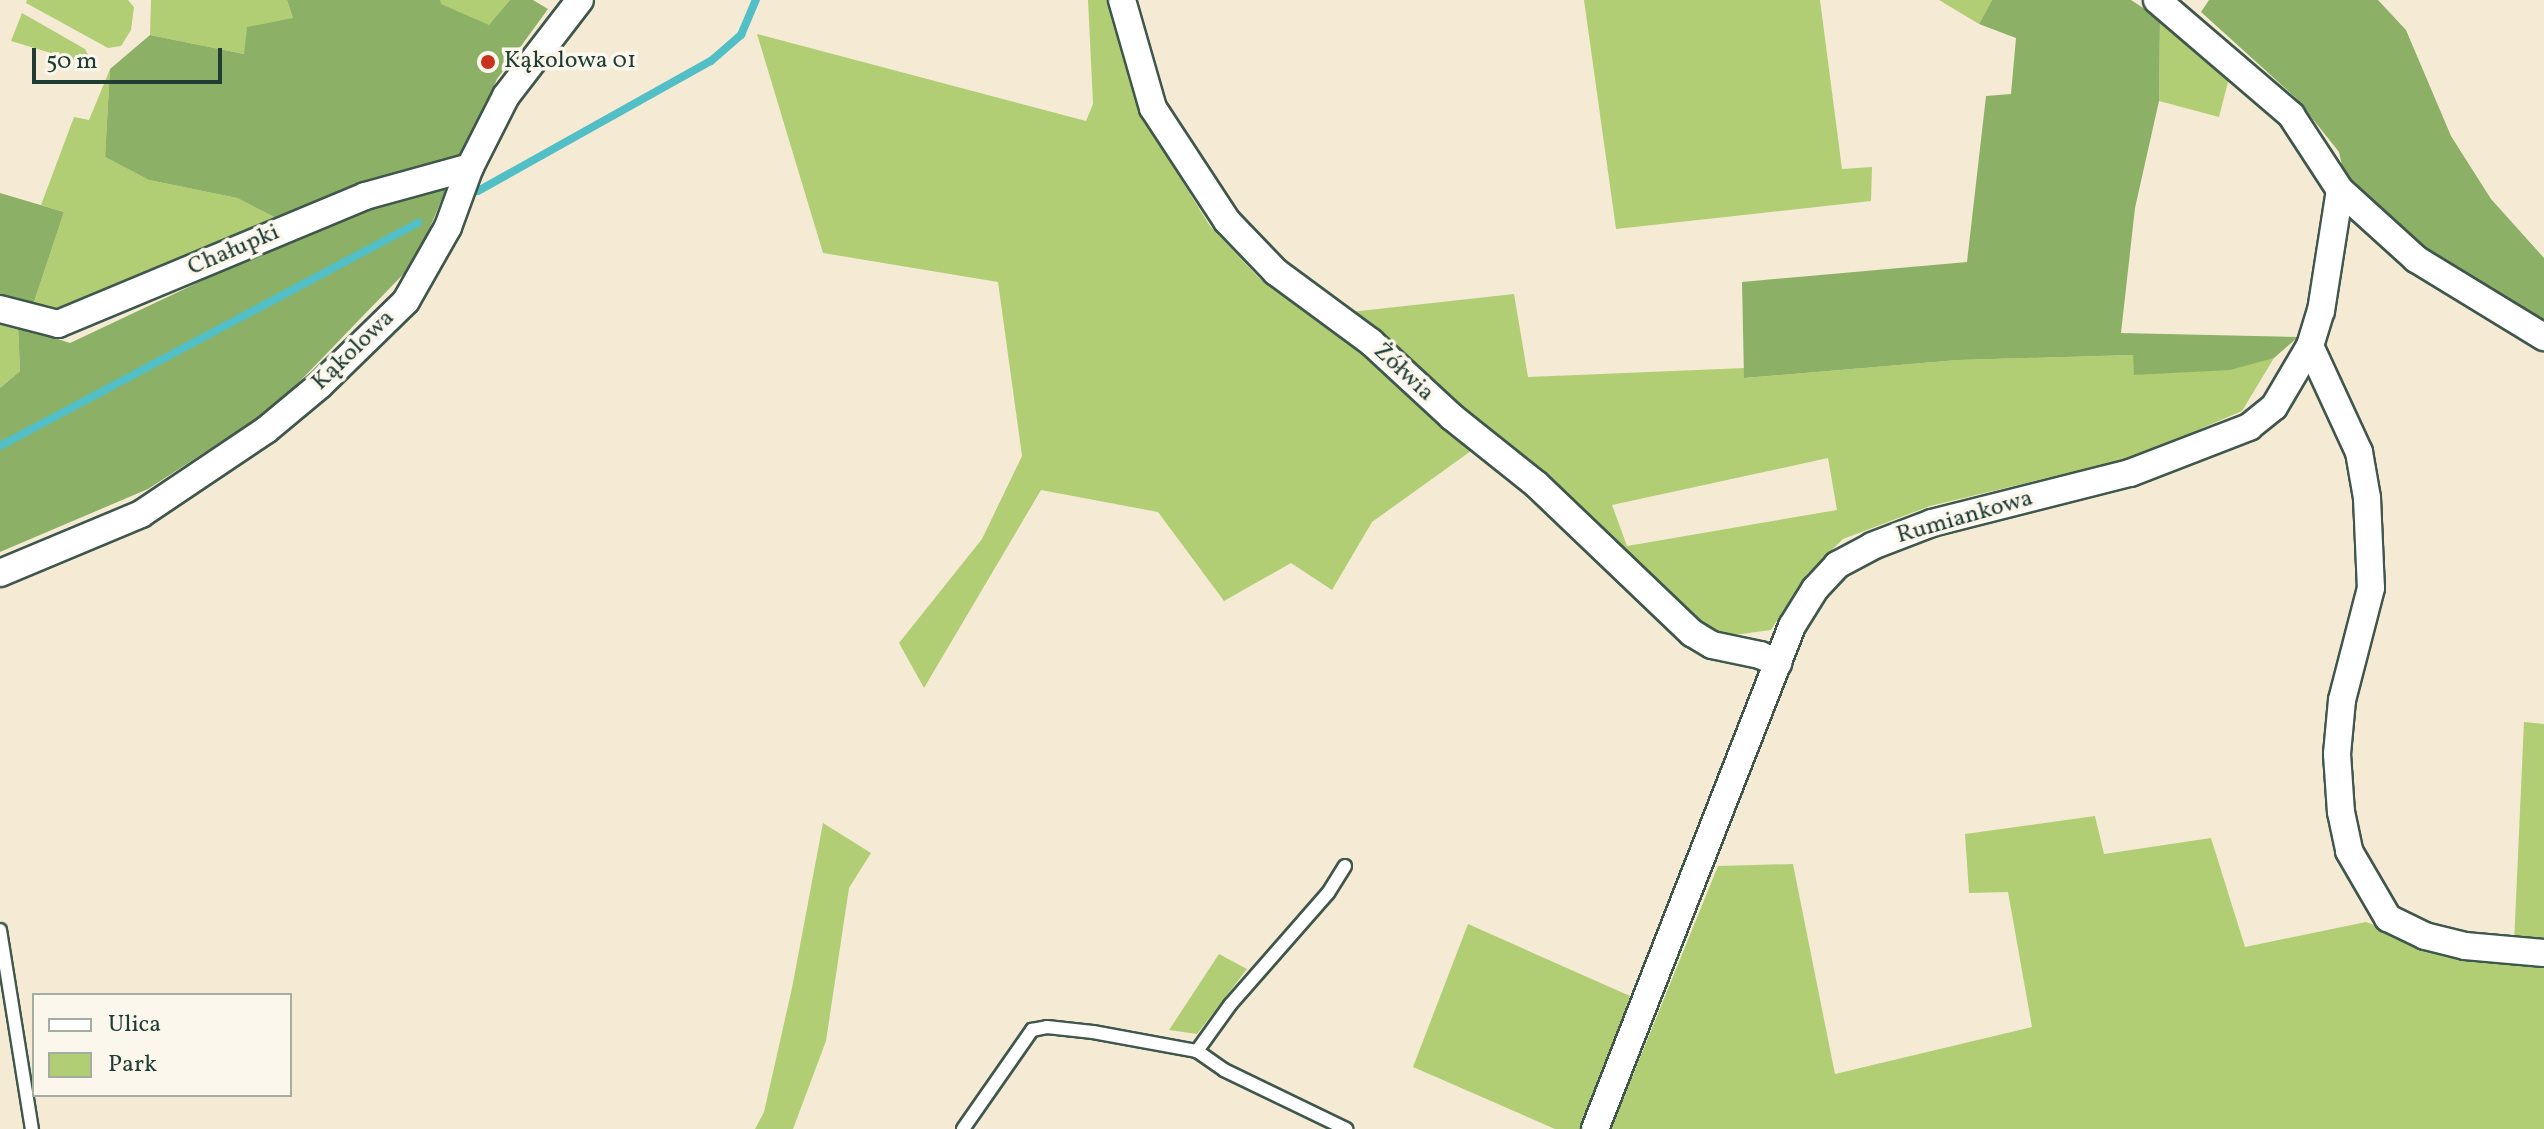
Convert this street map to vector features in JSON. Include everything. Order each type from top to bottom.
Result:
[{"type":"street","name":"Kąkolowa","points":[[0,573],[141,514],[266,430],[320,385],[406,301],[448,227],[470,167],[506,96],[580,0]]},
{"type":"street","name":"Żółwia","points":[[1122,0],[1153,108],[1227,221],[1276,272],[1371,342],[1452,417],[1536,484],[1692,633],[1712,645],[1760,655],[1778,663]]},
{"type":"street","points":[[2173,5],[2291,115],[2340,190],[2416,259],[2544,337]]},
{"type":"street","name":"Chałupki","points":[[0,309],[58,324],[365,196],[470,167]]},
{"type":"street","name":"Rumiankowa","points":[[1595,1129],[1792,626],[1815,589],[1837,565],[1872,546],[1932,523],[2130,473],[2249,427],[2274,407],[2310,346],[2321,311],[2340,190]]},
{"type":"street","points":[[2310,346],[2359,452],[2367,498],[2371,588],[2342,700],[2337,754],[2341,812],[2349,851],[2388,918],[2425,936],[2465,946],[2544,953]]},
{"type":"lane","points":[[1197,1051],[1230,1005],[1328,893],[1345,866]]},
{"type":"lane","points":[[0,930],[32,1129]]},
{"type":"lane","points":[[963,1129],[1032,1030],[1047,1027],[1108,1034],[1197,1051],[1224,1070],[1346,1129]]},
{"type":"green space","points":[[27,0],[128,0],[134,7],[131,30],[121,46],[108,48],[26,3]]},
{"type":"green space","points":[[151,0],[287,0],[293,18],[244,54],[150,35]]},
{"type":"green space","points":[[287,0],[440,0],[441,4],[489,25],[510,0],[533,0],[548,9],[497,79],[461,158],[280,220],[237,198],[149,180],[105,157],[110,69],[150,35],[244,54],[247,27],[293,18]]},
{"type":"green space","points":[[440,0],[510,0],[489,26],[440,4]]},
{"type":"green space","points":[[1088,0],[1111,0],[1138,110],[1210,226],[1259,278],[1349,344],[1471,451],[1372,522],[1332,590],[1291,563],[1224,601],[1158,512],[1041,490],[924,688],[899,643],[982,539],[1022,456],[998,282],[823,253],[757,34],[1086,121],[1093,104]]},
{"type":"green space","points":[[1584,0],[1820,0],[1842,169],[1872,167],[1871,201],[1616,229]]},
{"type":"green space","points":[[1939,0],[1992,0],[1979,24]]},
{"type":"green space","points":[[1992,0],[2131,0],[2160,19],[2159,101],[2135,208],[2121,333],[2298,337],[2274,358],[2230,370],[2134,375],[2133,355],[1958,360],[1744,378],[1742,282],[1967,262],[1986,96],[2011,94],[2016,38],[1979,24]]},
{"type":"green space","points":[[2209,0],[2378,0],[2406,30],[2451,136],[2491,199],[2544,258],[2544,328],[2382,220],[2347,187],[2339,152],[2296,98],[2201,12]]},
{"type":"green space","points":[[22,13],[85,49],[94,66],[11,41]]},
{"type":"green space","points":[[2160,19],[2229,78],[2219,117],[2159,101]]},
{"type":"green space","points":[[110,69],[105,157],[149,180],[237,198],[280,220],[52,313],[32,308],[64,212],[41,205],[74,117],[89,120]]},
{"type":"green space","points":[[446,189],[416,261],[276,406],[148,489],[0,552],[0,388],[20,371],[18,326],[70,343],[299,235],[415,190]]},
{"type":"green space","points":[[0,193],[64,212],[32,308],[0,300]]},
{"type":"green space","points":[[1514,294],[1528,377],[1745,368],[1745,378],[1958,360],[2134,355],[2134,375],[2274,358],[2242,411],[2135,457],[1930,506],[1843,539],[1806,575],[1771,630],[1712,638],[1341,313]],"holes":[[[1828,458],[1837,510],[1627,546],[1612,505]]]},
{"type":"green space","points":[[0,321],[18,326],[20,371],[0,388]]},
{"type":"green space","points":[[2524,722],[2544,724],[2544,942],[2514,944]]},
{"type":"green space","points":[[2095,816],[2104,854],[2211,838],[2245,947],[2366,922],[2401,935],[2544,964],[2544,1129],[1611,1129],[1718,866],[1793,864],[1835,1074],[2032,1027],[2008,892],[1969,893],[1965,834]]},
{"type":"green space","points":[[823,823],[871,853],[849,888],[826,1041],[793,1129],[755,1129],[764,1112],[792,988]]},
{"type":"green space","points":[[1468,924],[1630,996],[1583,1129],[1555,1129],[1413,1067]]},
{"type":"green space","points":[[1219,954],[1247,969],[1197,1034],[1169,1030]]},
{"type":"waterway","points":[[478,191],[711,61],[741,35],[756,0]]},
{"type":"waterway","points":[[0,446],[418,223]]},
{"type":"place","name":"Kąkolowa 01","points":[[488,62]]}]
